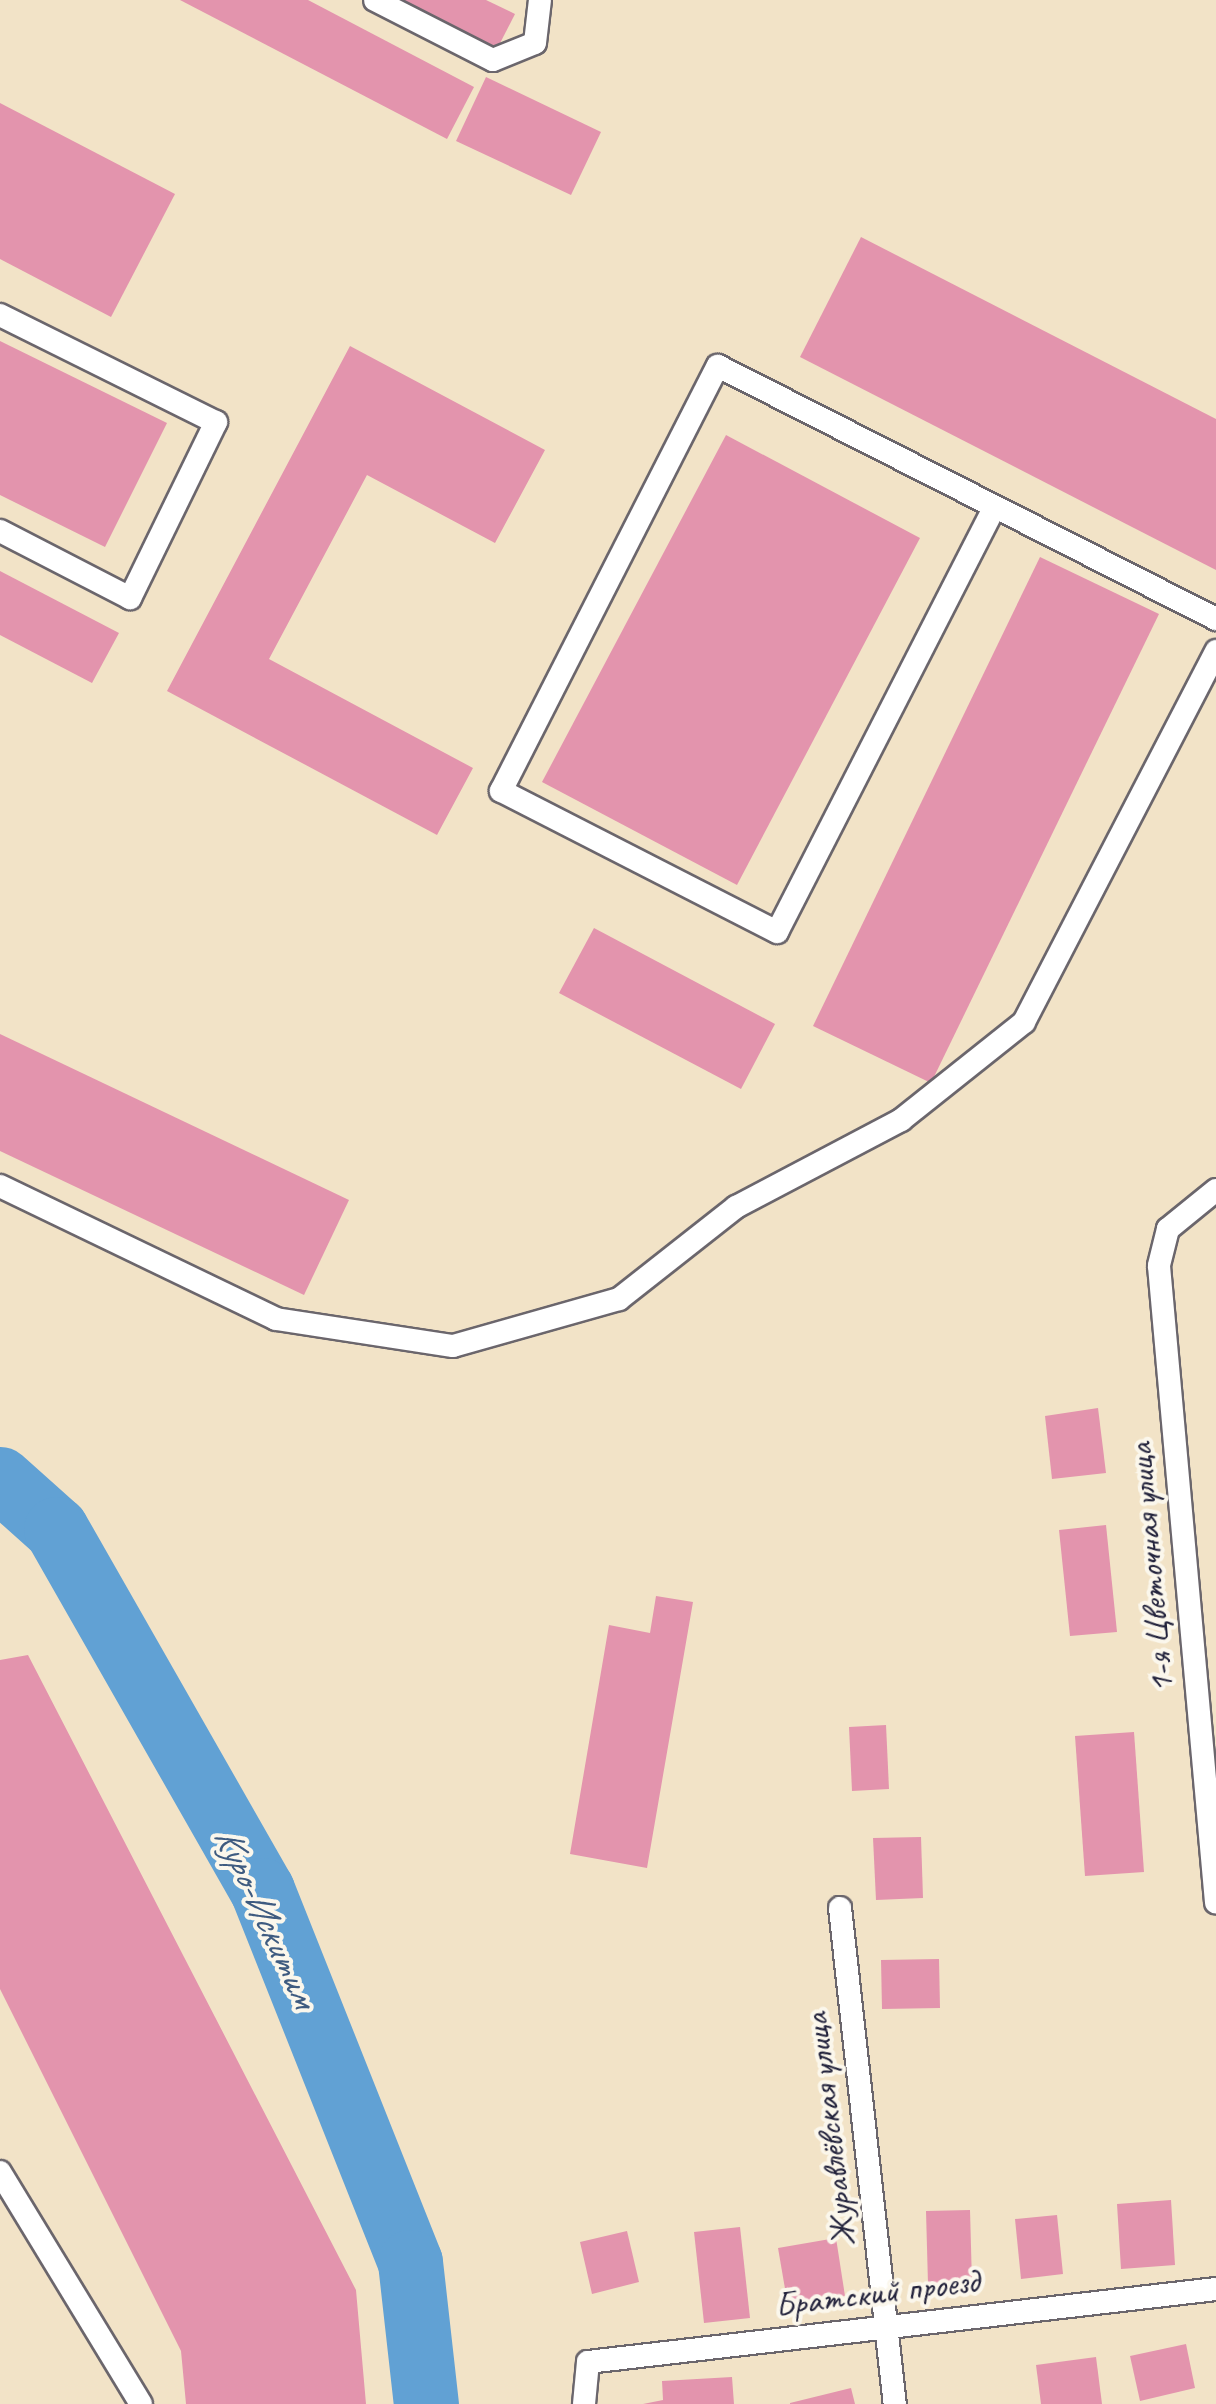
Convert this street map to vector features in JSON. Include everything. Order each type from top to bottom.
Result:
[{"type":"lane","points":[[375,0],[493,60],[535,43],[540,0]]},
{"type":"lane","points":[[0,315],[216,422],[130,598],[0,532]]},
{"type":"lane","points":[[994,508],[777,932],[501,791],[718,366],[1216,619]]},
{"type":"lane","points":[[0,1186],[276,1319],[453,1346],[619,1299],[736,1206],[901,1120],[1024,1022],[1216,651]]},
{"type":"lane","name":"1-я Цветочная улица","points":[[1216,1190],[1168,1229],[1159,1266],[1216,1902]]},
{"type":"lane","name":"Журавлёвская улица","points":[[840,1908],[895,2404]]},
{"type":"lane","points":[[0,2172],[141,2404]]},
{"type":"lane","name":"Братский проезд","points":[[584,2404],[588,2362],[1216,2290]]},
{"type":"building","points":[[180,0],[308,0],[474,87],[447,139]]},
{"type":"building","points":[[391,0],[486,0],[515,14],[495,53]]},
{"type":"building","points":[[486,77],[601,132],[571,195],[456,141]]},
{"type":"building","points":[[0,103],[175,194],[111,317],[0,259]]},
{"type":"building","points":[[861,237],[1216,419],[1216,570],[800,357]]},
{"type":"building","points":[[0,341],[167,423],[105,547],[0,495]]},
{"type":"building","points":[[350,346],[545,450],[495,543],[367,475],[269,659],[473,768],[437,835],[167,691]]},
{"type":"building","points":[[726,435],[920,538],[737,885],[542,782]]},
{"type":"building","points":[[1040,557],[1159,614],[931,1083],[813,1026]]},
{"type":"building","points":[[0,571],[119,633],[92,683],[0,635]]},
{"type":"building","points":[[594,928],[775,1024],[741,1089],[559,993]]},
{"type":"building","points":[[0,1034],[349,1200],[304,1295],[0,1151]]},
{"type":"building","points":[[1098,1408],[1106,1473],[1052,1479],[1045,1416]]},
{"type":"building","points":[[1106,1525],[1117,1632],[1070,1636],[1059,1530]]},
{"type":"building","points":[[656,1596],[693,1602],[647,1868],[570,1854],[609,1625],[650,1633]]},
{"type":"building","points":[[28,1655],[356,2290],[366,2404],[186,2404],[181,2351],[0,1989],[0,1660]]},
{"type":"building","points":[[886,1725],[889,1789],[852,1791],[849,1727]]},
{"type":"building","points":[[1134,1732],[1144,1872],[1085,1876],[1075,1736]]},
{"type":"building","points":[[921,1837],[923,1898],[876,1900],[873,1838]]},
{"type":"building","points":[[939,1959],[940,2008],[882,2009],[881,1960]]},
{"type":"building","points":[[1171,2200],[1175,2265],[1121,2269],[1117,2204]]},
{"type":"building","points":[[970,2210],[972,2283],[928,2284],[926,2211]]},
{"type":"building","points":[[1057,2215],[1063,2274],[1021,2279],[1015,2219]]},
{"type":"building","points":[[740,2227],[750,2318],[704,2323],[694,2232]]},
{"type":"building","points":[[627,2231],[639,2282],[592,2294],[580,2242]]},
{"type":"building","points":[[836,2238],[845,2296],[788,2306],[778,2248]]},
{"type":"building","points":[[1186,2344],[1195,2388],[1140,2401],[1130,2356]]},
{"type":"building","points":[[1096,2357],[1102,2404],[1041,2404],[1036,2365]]},
{"type":"building","points":[[732,2377],[734,2404],[643,2404],[663,2400],[662,2381]]},
{"type":"building","points":[[851,2388],[855,2404],[790,2404],[790,2403]]},
{"type":"waterway","name":"Куро-Искитим","points":[[0,1479],[56,1529],[262,1890],[410,2262],[426,2404]]}]
